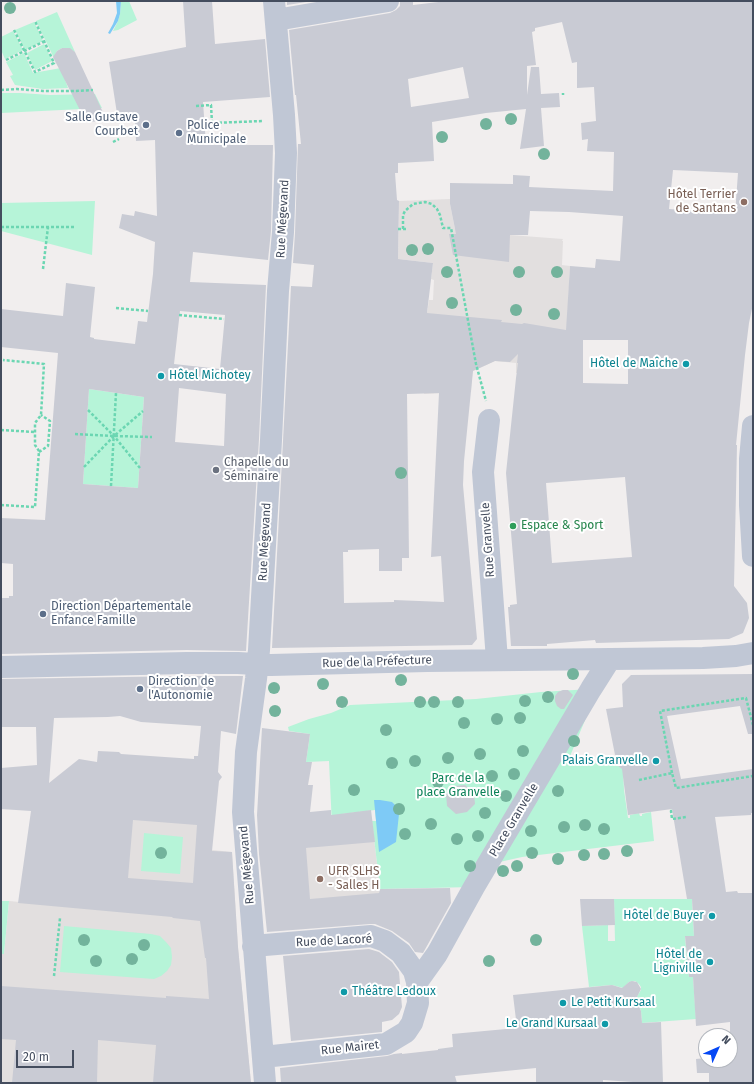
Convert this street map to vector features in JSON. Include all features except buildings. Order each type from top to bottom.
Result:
[{"type":"street","points":[[275,10],[388,1]]},
{"type":"street","name":"Rue Mégevand","points":[[265,1083],[243,812],[246,752],[258,664],[278,291],[283,232],[286,153],[275,10]]},
{"type":"street","name":"Rue Granvelle","points":[[488,414],[483,472],[497,660]]},
{"type":"street","points":[[753,426],[750,459],[750,505],[753,556]]},
{"type":"street","name":"Rue de la Préfecture","points":[[1,666],[187,663],[271,665],[709,657],[736,656],[753,653]]},
{"type":"street","name":"Place Granvelle","points":[[417,982],[437,954],[478,881],[610,659]]},
{"type":"street","name":"Rue de Lacoré","points":[[253,946],[371,936],[384,941],[401,953],[414,971],[417,982]]},
{"type":"street","name":"Rue Mairet","points":[[262,1057],[386,1044],[406,1032],[412,1023],[418,1003],[417,982]]},
{"type":"path","points":[[14,30],[35,72],[54,62],[35,21]]},
{"type":"path","points":[[6,60],[45,41]]},
{"type":"path","points":[[1,90],[17,89],[43,92],[93,90]]},
{"type":"path","points":[[196,106],[211,105],[212,123],[272,121],[284,115]]},
{"type":"path","points":[[113,142],[119,139]]},
{"type":"path","points":[[402,229],[403,215],[405,211],[413,204],[424,202],[432,204],[437,209],[443,228],[451,228],[476,364],[488,414]]},
{"type":"path","points":[[1,227],[76,227]]},
{"type":"path","points":[[43,269],[48,227]]},
{"type":"path","points":[[398,229],[406,229]]},
{"type":"path","points":[[116,308],[148,311]]},
{"type":"path","points":[[180,315],[224,319]]},
{"type":"path","points":[[1,505],[35,507],[39,452],[35,445],[35,423],[41,414],[44,364],[3,360]]},
{"type":"path","points":[[111,486],[116,393]]},
{"type":"path","points":[[88,410],[114,436],[140,468]]},
{"type":"path","points":[[84,467],[114,436],[143,411]]},
{"type":"path","points":[[39,452],[48,446],[50,427],[50,421],[41,414]]},
{"type":"path","points":[[1,430],[35,432]]},
{"type":"path","points":[[75,434],[152,437]]},
{"type":"path","points":[[753,725],[746,698],[660,711],[676,788],[753,776]]},
{"type":"path","points":[[639,780],[672,773]]},
{"type":"path","points":[[672,811],[672,819],[686,817]]},
{"type":"path","points":[[54,976],[60,918]]},
{"type":"shaded area","points":[[450,199],[455,229],[563,239],[562,265],[570,266],[567,325],[561,377],[516,373],[516,363],[495,361],[480,368],[473,365],[471,392],[424,394],[427,313],[429,300],[433,300],[434,280],[431,279],[433,263],[398,259],[399,201]]},
{"type":"shaded area","points":[[191,809],[212,850],[232,852],[238,947],[251,1083],[1,1083],[1,954],[4,954],[9,901],[30,903],[73,829]]},
{"type":"shaded area","name":"UFR SLHS - Salles H","points":[[372,821],[380,889],[379,893],[377,893],[379,904],[266,916],[305,848],[315,847],[314,829]]},
{"type":"green space","points":[[121,1],[129,1],[137,20],[113,31],[120,14]]},
{"type":"green space","points":[[57,12],[75,52],[70,49],[62,48],[57,51],[54,58],[36,21]]},
{"type":"green space","points":[[34,22],[43,41],[25,50],[15,30]]},
{"type":"green space","points":[[13,31],[23,50],[5,59],[1,50],[1,37]]},
{"type":"green space","points":[[44,44],[52,61],[35,70],[27,53]]},
{"type":"green space","points":[[24,53],[33,73],[61,68],[68,88],[43,89],[15,85],[10,76],[13,75],[6,62]]},
{"type":"green space","points":[[1,93],[50,95],[95,94],[102,108],[1,113]]},
{"type":"green space","points":[[95,201],[92,255],[1,231],[1,203]]},
{"type":"green space","points":[[89,389],[144,397],[138,488],[83,484]]},
{"type":"green space","name":"Parc de la place Granvelle","points":[[598,689],[568,761],[617,765],[623,769],[628,818],[630,818],[630,815],[639,813],[640,816],[642,816],[642,814],[651,812],[654,841],[522,857],[495,863],[474,887],[380,889],[372,821],[376,821],[375,810],[342,814],[332,826],[329,761],[306,762],[310,734],[289,731],[288,727],[350,705],[476,699],[541,692]]},
{"type":"green space","points":[[144,833],[183,837],[180,874],[141,871]]},
{"type":"green space","points":[[614,899],[692,899],[694,936],[685,937],[689,977],[693,977],[696,1019],[642,1023],[641,1011],[636,998],[641,990],[641,987],[635,981],[629,982],[623,988],[612,985],[589,987],[582,926],[608,925],[608,941],[615,941]]},
{"type":"green space","points":[[1,901],[9,901],[4,954],[1,954]]},
{"type":"green space","points":[[64,926],[160,936],[171,948],[171,965],[161,976],[154,979],[60,972]]},
{"type":"water","points":[[116,1],[121,1],[120,14],[118,21],[110,34],[108,33],[117,13]]},
{"type":"water","points":[[374,800],[392,802],[396,806],[399,814],[396,842],[379,852]]},
{"type":"place","name":"Salle Gustave Courbet","points":[[146,125]]},
{"type":"place","name":"Police Municipale","points":[[179,133]]},
{"type":"place","name":"Hôtel Terrier de Santans","points":[[744,202]]},
{"type":"place","name":"Hôtel de Maîche","points":[[686,364]]},
{"type":"place","name":"Hôtel Michotey","points":[[161,376]]},
{"type":"place","name":"Chapelle du Séminaire","points":[[216,470]]},
{"type":"place","name":"Espace & Sport","points":[[513,526]]},
{"type":"place","name":"Direction Départementale Enfance Famille","points":[[43,614]]},
{"type":"place","name":"Direction de l'Autonomie","points":[[140,689]]},
{"type":"place","name":"Palais Granvelle","points":[[656,761]]},
{"type":"place","name":"UFR SLHS - Salles H","points":[[320,879]]},
{"type":"place","name":"Hôtel de Buyer","points":[[712,916]]},
{"type":"place","name":"Hôtel de Ligniville","points":[[710,962]]},
{"type":"place","name":"Théâtre Ledoux","points":[[344,992]]},
{"type":"place","name":"Le Petit Kursaal","points":[[563,1003]]},
{"type":"place","name":"Le Grand Kursaal","points":[[605,1024]]}]
